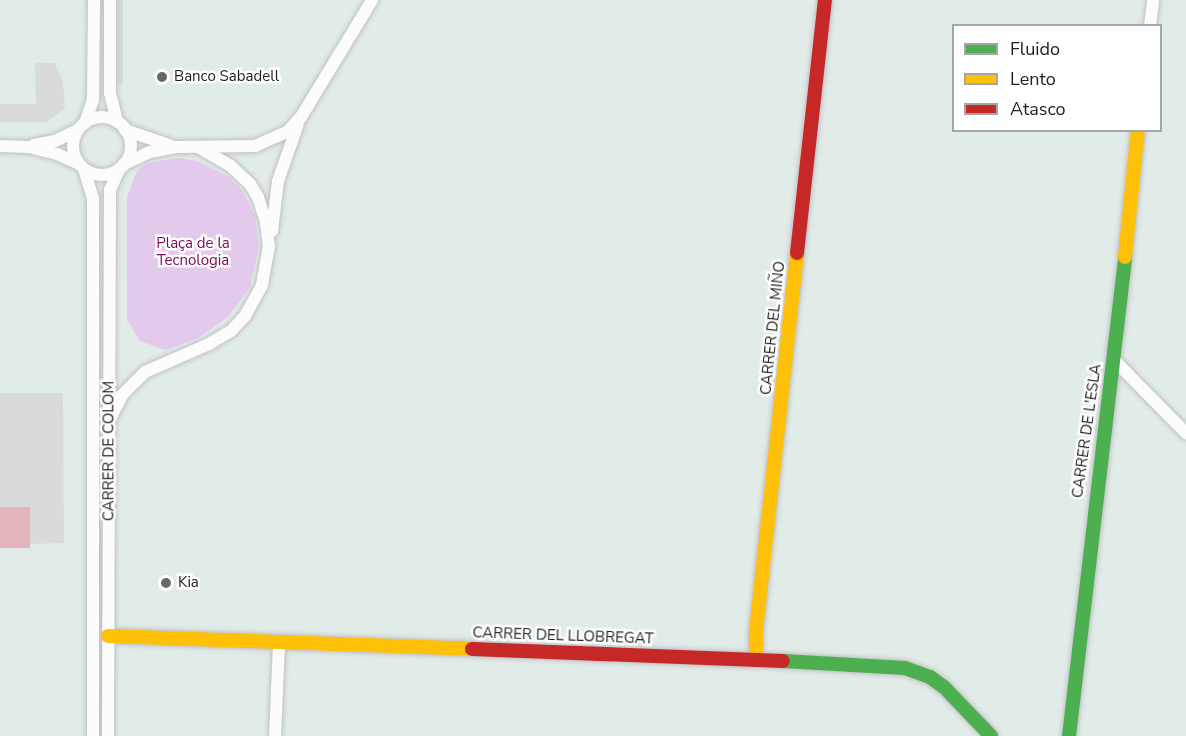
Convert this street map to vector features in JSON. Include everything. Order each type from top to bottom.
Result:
[{"type":"street","points":[[82,166],[73,143],[93,100],[94,0]]},
{"type":"street","points":[[110,0],[110,93],[130,150],[122,166]]},
{"type":"street","points":[[109,421],[122,395],[145,372],[224,335],[245,316],[262,285],[278,181],[301,117],[372,0]]},
{"type":"street","name":"CARRER DEL MIÑO","points":[[756,659],[756,631],[825,0]]},
{"type":"street","points":[[1150,24],[1153,0]]},
{"type":"street","points":[[0,146],[28,147],[57,154],[105,175],[146,153],[176,147],[262,144],[287,132],[301,117]]},
{"type":"street","points":[[28,147],[54,141],[98,118],[176,147]]},
{"type":"street","name":"CARRER DE L'ESLA","points":[[1069,736],[1091,529],[1114,360],[1138,132]]},
{"type":"street","points":[[198,147],[231,166],[250,184],[262,208],[269,247]]},
{"type":"street","name":"CARRER DE COLOM","points":[[82,166],[93,199],[93,736]]},
{"type":"street","name":"CARRER DE COLOM","points":[[108,736],[110,190],[122,166]]},
{"type":"street","points":[[1114,360],[1186,433]]},
{"type":"street","name":"CARRER DEL LLOBREGAT","points":[[108,636],[756,659],[905,668],[930,677],[944,687],[991,736]]},
{"type":"street","points":[[275,736],[279,643]]},
{"type":"shaded area","points":[[0,0],[1186,0],[1186,736],[0,736]]},
{"type":"shaded area","points":[[118,0],[123,0],[123,83],[118,86]]},
{"type":"shaded area","points":[[35,63],[55,63],[63,82],[65,108],[46,122],[0,122],[0,104],[36,104]]},
{"type":"shaded area","points":[[0,393],[63,393],[64,543],[30,544],[30,507],[0,507]]},
{"type":"shaded area","points":[[0,507],[30,507],[30,548],[0,548]]},
{"type":"green space","name":"Plaça de la Tecnologia","points":[[179,158],[197,161],[228,176],[242,190],[255,216],[259,246],[250,287],[228,317],[198,338],[165,350],[140,341],[127,320],[127,197],[137,171],[147,163]]},
{"type":"traffic: fast","points":[[1069,736],[1125,257]]},
{"type":"traffic: fast","points":[[783,661],[905,668],[930,677],[944,687],[991,736]]},
{"type":"traffic: slow","points":[[1125,257],[1138,132]]},
{"type":"traffic: slow","points":[[756,659],[756,631],[797,253]]},
{"type":"traffic: slow","points":[[108,636],[472,649]]},
{"type":"traffic: jam","points":[[797,253],[825,0]]},
{"type":"traffic: jam","points":[[472,649],[783,661]]},
{"type":"place","name":"Banco Sabadell","points":[[162,77]]},
{"type":"place","name":"Kia","points":[[166,583]]}]
